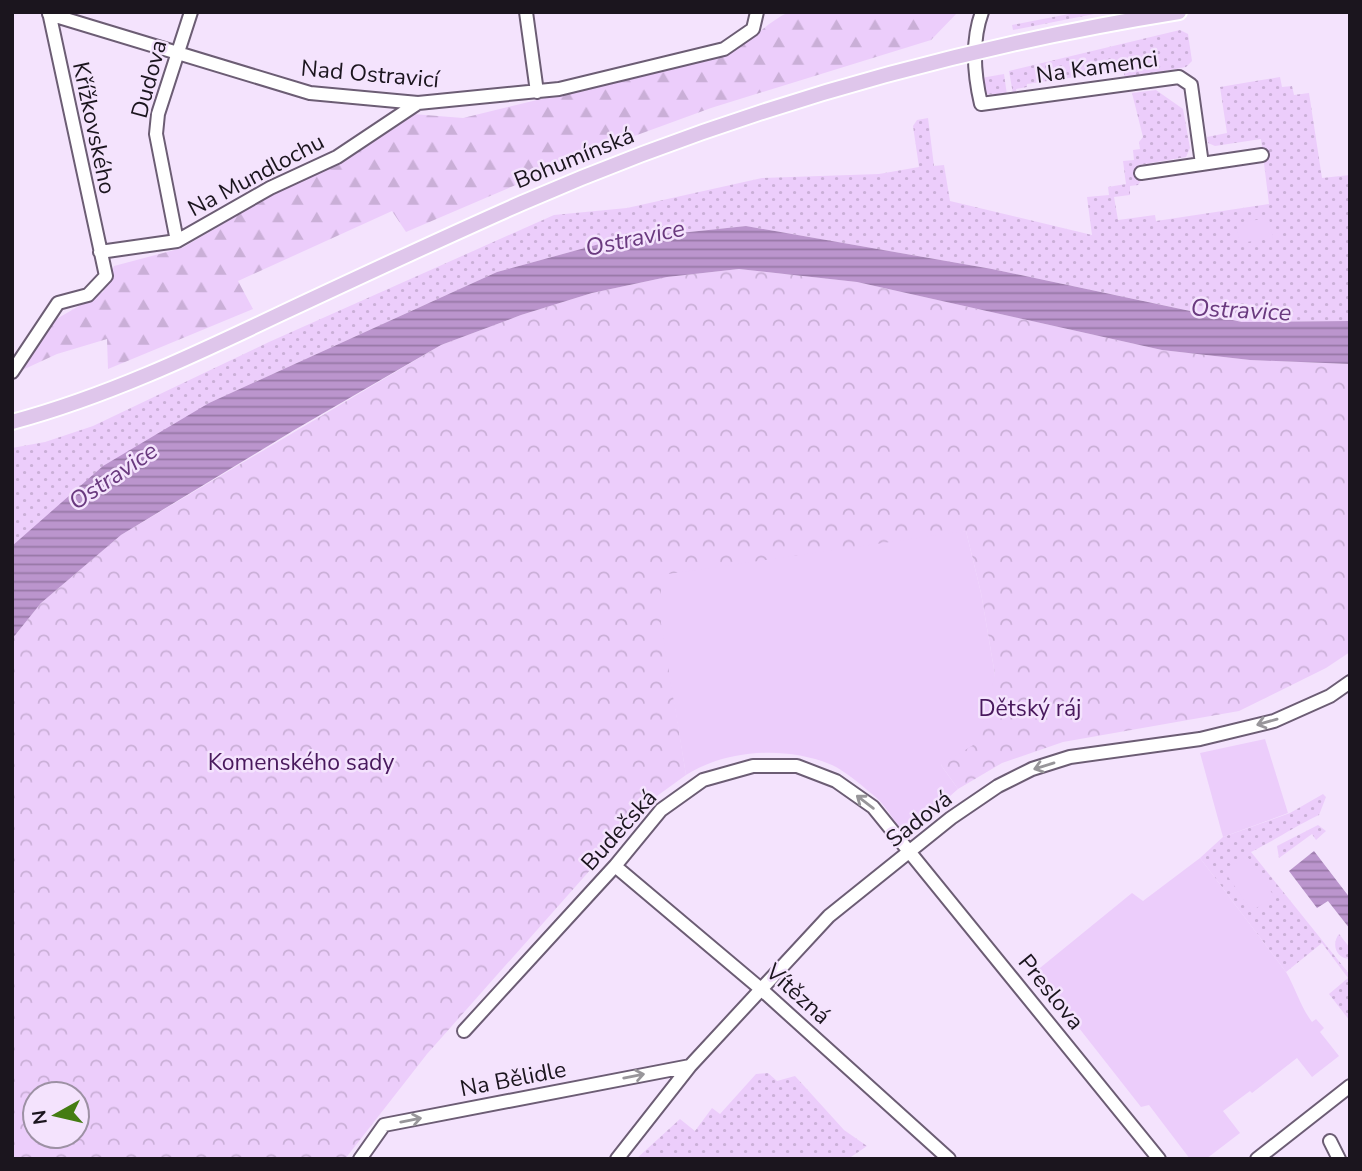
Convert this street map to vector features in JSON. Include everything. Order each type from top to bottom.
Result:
[{"type":"main road","name":"Bohumínská","points":[[12,422],[101,393],[195,353],[386,264],[597,172],[794,102],[975,52],[1179,12]]},
{"type":"street","name":"Dudova","points":[[177,241],[156,134],[158,114],[191,12]]},
{"type":"street","points":[[526,12],[537,92]]},
{"type":"street","name":"Nad Ostravicí","points":[[49,13],[310,93],[418,103],[537,92],[724,49],[743,39],[753,29],[757,12]]},
{"type":"street","points":[[975,52],[982,12]]},
{"type":"street","name":"Křížkovského","points":[[12,372],[58,303],[88,295],[100,286],[106,276],[49,13]]},
{"type":"street","name":"Na Kamenci","points":[[975,52],[975,75],[981,104],[1179,77],[1191,85],[1202,164]]},
{"type":"street","name":"Na Mundlochu","points":[[100,252],[177,241],[270,188],[337,157],[418,103]]},
{"type":"street","points":[[1141,173],[1262,155]]},
{"type":"street","name":"Sadová","points":[[617,1159],[690,1066],[829,916],[988,792],[1032,769],[1070,758],[1200,738],[1274,721],[1330,696],[1350,682]]},
{"type":"street","name":"Budečská","points":[[464,1031],[615,866],[661,810],[703,780],[765,765],[797,766],[836,781],[873,807],[910,853]]},
{"type":"street","name":"Preslova","points":[[910,853],[1158,1159]]},
{"type":"street","name":"Vítězná","points":[[615,866],[762,990],[948,1159]]},
{"type":"street","name":"Na Bělidle","points":[[360,1159],[384,1125],[690,1066]]},
{"type":"street","points":[[1257,1159],[1350,1086]]},
{"type":"street","points":[[1330,1140],[1339,1159]]},
{"type":"green space","points":[[789,12],[958,12],[931,40],[711,108],[607,146],[406,232],[392,211],[238,281],[253,309],[108,369],[107,339],[57,354],[18,372],[53,321],[103,292],[114,266],[182,248],[272,195],[340,161],[413,114],[463,118],[727,54]]},
{"type":"green space","points":[[1079,12],[1104,12],[1013,30],[1012,25]]},
{"type":"green space","points":[[1180,30],[1188,34],[1192,61],[1186,67],[1125,78],[1123,70],[1027,84],[1027,87],[1016,89],[1017,94],[1013,94],[1009,71]]},
{"type":"green space","points":[[1004,74],[1007,95],[986,94],[981,78]]},
{"type":"green space","points":[[1280,77],[1282,87],[1292,86],[1294,95],[1309,93],[1322,178],[1350,175],[1350,321],[1243,322],[992,269],[746,226],[614,240],[497,272],[209,403],[12,546],[12,448],[45,442],[93,426],[269,342],[554,215],[627,208],[762,178],[879,174],[919,167],[913,126],[917,120],[928,118],[934,166],[944,165],[950,201],[1092,235],[1087,197],[1109,195],[1108,187],[1126,184],[1123,161],[1134,160],[1133,150],[1140,149],[1139,142],[1143,137],[1132,93],[1156,90],[1183,109],[1190,148],[1186,157],[1139,165],[1141,181],[1138,185],[1130,186],[1130,195],[1114,197],[1118,220],[1155,215],[1156,221],[1269,204],[1261,139],[1215,146],[1208,143],[1207,137],[1227,133],[1220,87]]},
{"type":"green space","points":[[1269,218],[1273,238],[1240,243],[1236,223]]},
{"type":"green space","name":"Komenského sady","points":[[739,269],[857,282],[1162,350],[1250,360],[1350,364],[1350,652],[1326,668],[1239,711],[1063,742],[1002,763],[958,789],[941,765],[995,675],[981,593],[966,531],[662,623],[686,775],[657,796],[630,825],[427,1054],[345,1159],[12,1159],[12,639],[41,603],[121,535],[441,345],[521,315],[592,293],[667,277]]},
{"type":"green space","points":[[966,531],[981,593],[995,675],[978,742],[941,765],[958,789],[905,836],[877,798],[842,771],[814,759],[777,753],[738,755],[702,766],[686,775],[661,623],[661,575]]},
{"type":"green space","points":[[1265,739],[1288,813],[1223,837],[1200,753]]},
{"type":"green space","points":[[1323,794],[1326,797],[1319,815],[1251,852],[1350,975],[1350,1021],[1329,994],[1348,978],[1322,943],[1286,972],[1200,858],[1223,837],[1290,813]]},
{"type":"green space","points":[[1318,825],[1326,831],[1316,840],[1312,834],[1279,858],[1277,846]]},
{"type":"green space","points":[[1247,856],[1274,896],[1252,911],[1224,871]]},
{"type":"green space","points":[[1200,858],[1286,972],[1308,1016],[1312,1022],[1316,1019],[1324,1028],[1320,1032],[1339,1056],[1312,1077],[1297,1058],[1252,1093],[1250,1091],[1223,1111],[1240,1133],[1206,1159],[1190,1159],[1149,1105],[1141,1107],[1035,972],[1132,893],[1143,901]]},
{"type":"green space","points":[[1339,934],[1350,948],[1350,959],[1341,956],[1336,950],[1335,942]]},
{"type":"green space","points":[[768,1073],[777,1081],[795,1076],[844,1130],[867,1146],[848,1159],[636,1159],[680,1119],[695,1131],[712,1108],[720,1114],[756,1074]]},
{"type":"water","name":"Ostravice","points":[[746,226],[992,269],[1242,322],[1350,321],[1350,364],[1250,360],[1162,350],[857,282],[739,269],[667,277],[592,293],[521,315],[441,345],[121,535],[41,603],[12,639],[12,546],[103,466],[209,403],[497,272],[614,240]]},
{"type":"water","points":[[1314,851],[1350,898],[1350,929],[1328,901],[1317,908],[1289,871]]},
{"type":"park label","name":"Dětský ráj","points":[[1030,708]]}]
